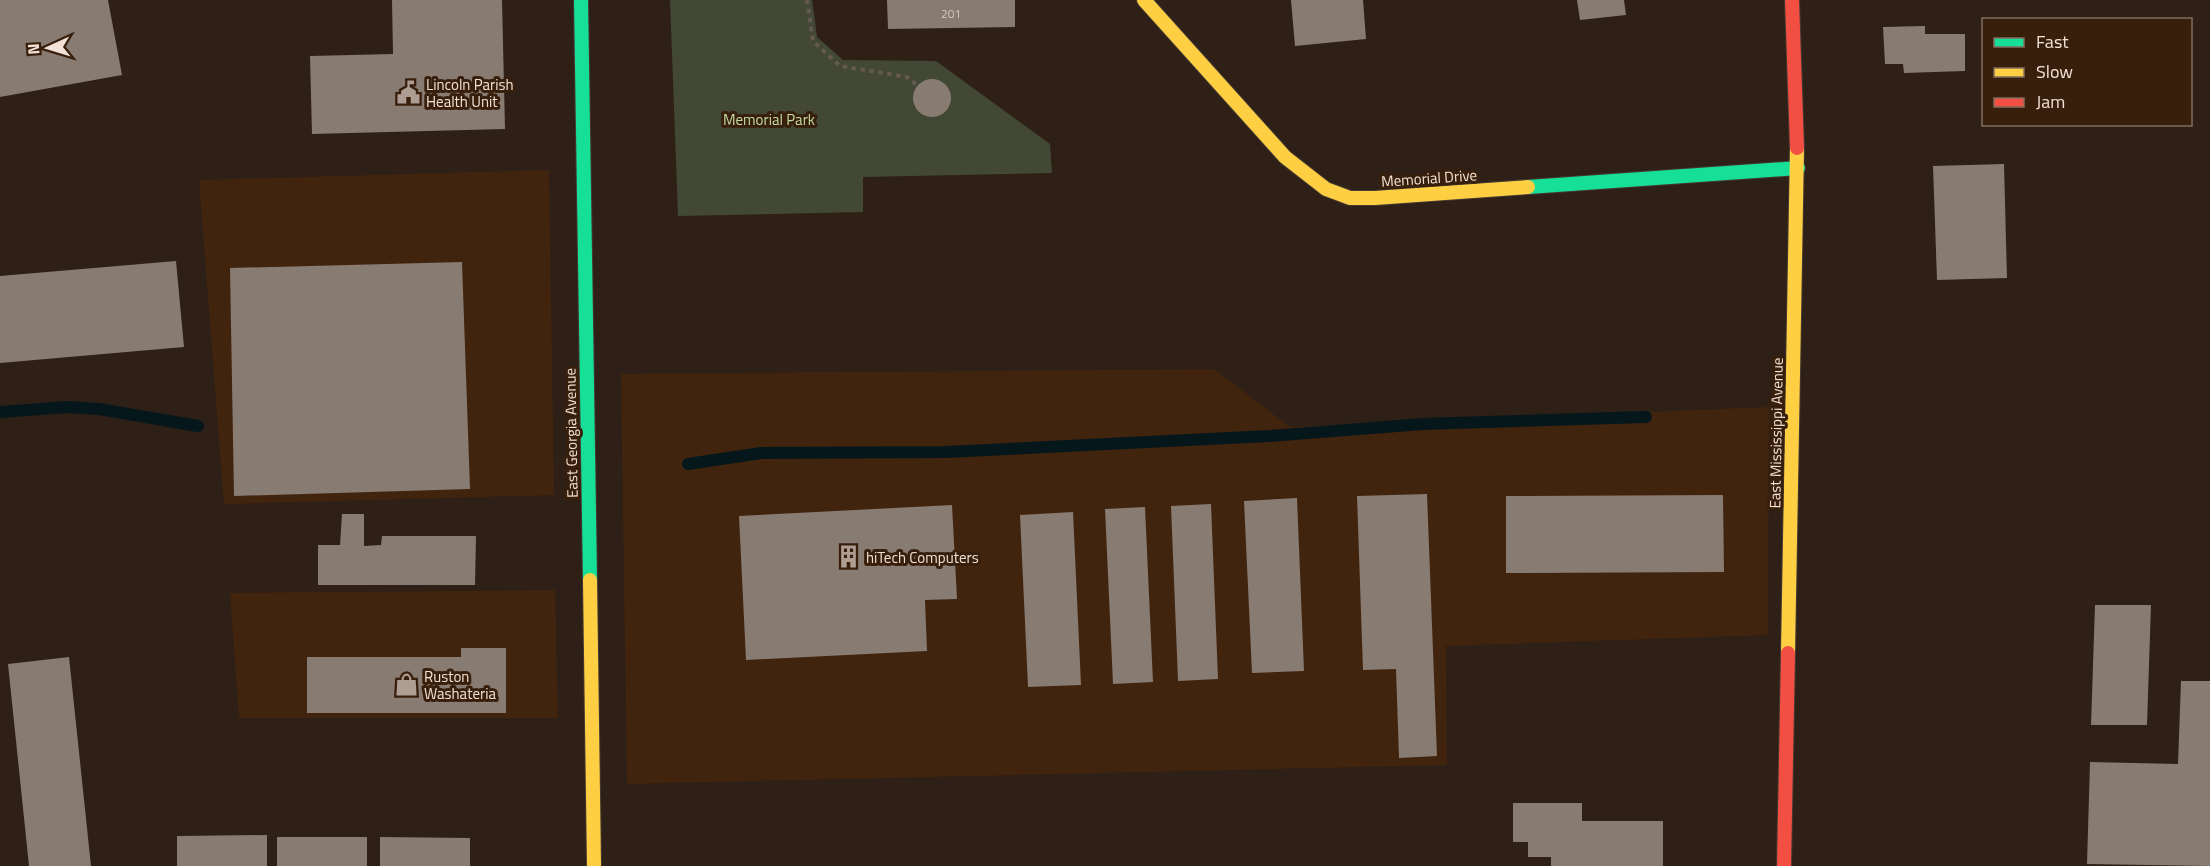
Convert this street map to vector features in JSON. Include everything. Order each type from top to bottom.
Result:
[{"type":"street","name":"East Georgia Avenue","points":[[580,0],[594,866]]},
{"type":"street","name":"Memorial Drive","points":[[1144,0],[1285,157],[1326,189],[1350,198],[1798,168]]},
{"type":"street","name":"East Mississippi Avenue","points":[[1784,866],[1798,168],[1792,0]]},
{"type":"path","points":[[807,0],[813,41],[840,66],[907,77],[918,86]]},
{"type":"shaded area","points":[[549,170],[554,495],[224,504],[199,180]]},
{"type":"shaded area","points":[[1214,369],[1290,427],[1769,407],[1768,635],[1446,646],[1447,765],[627,784],[621,374]]},
{"type":"shaded area","points":[[555,590],[558,718],[239,718],[230,593]]},
{"type":"green space","name":"Memorial Park","points":[[670,0],[812,0],[817,37],[843,60],[936,61],[1050,144],[1052,173],[863,177],[863,212],[678,216]]},
{"type":"building","points":[[0,0],[108,0],[122,75],[0,97]]},
{"type":"building","name":"Lincoln Parish Health Unit","points":[[392,0],[502,0],[505,129],[312,134],[310,56],[393,54]]},
{"type":"building","points":[[887,0],[1015,0],[1015,27],[888,29]]},
{"type":"building","points":[[1291,0],[1363,0],[1366,39],[1295,46]]},
{"type":"building","points":[[1577,0],[1624,0],[1626,15],[1580,20]]},
{"type":"building","points":[[1925,26],[1925,34],[1965,34],[1965,71],[1904,73],[1903,64],[1885,64],[1883,27]]},
{"type":"building","points":[[932,79],[945,85],[951,98],[945,111],[932,117],[919,111],[913,98],[919,85]]},
{"type":"building","points":[[2004,164],[2007,278],[1937,280],[1933,166]]},
{"type":"building","points":[[176,261],[184,347],[0,363],[0,276]]},
{"type":"building","points":[[462,262],[470,489],[234,496],[230,268]]},
{"type":"building","points":[[1427,494],[1437,756],[1399,758],[1396,669],[1363,670],[1357,496]]},
{"type":"building","points":[[1723,495],[1724,572],[1506,573],[1506,496]]},
{"type":"building","points":[[1297,498],[1304,671],[1252,673],[1244,501]]},
{"type":"building","points":[[1211,504],[1218,679],[1178,681],[1171,506]]},
{"type":"building","name":"hiTech Computers","points":[[952,505],[957,599],[925,600],[927,651],[746,660],[739,516]]},
{"type":"building","points":[[1145,507],[1153,682],[1113,684],[1105,509]]},
{"type":"building","points":[[1073,512],[1081,685],[1028,687],[1020,515]]},
{"type":"building","points":[[342,514],[364,514],[364,546],[381,545],[382,536],[476,536],[475,585],[318,585],[318,545],[340,545]]},
{"type":"building","points":[[2095,605],[2151,605],[2147,725],[2091,725]]},
{"type":"building","name":"Ruston Washateria","points":[[461,648],[506,648],[506,713],[307,713],[307,657],[461,657]]},
{"type":"building","points":[[69,657],[91,866],[29,866],[8,664]]},
{"type":"building","points":[[2181,681],[2210,681],[2210,866],[2087,864],[2090,762],[2178,764]]},
{"type":"building","points":[[1513,803],[1582,803],[1582,821],[1663,821],[1663,866],[1551,866],[1551,857],[1528,857],[1528,842],[1513,842]]},
{"type":"building","points":[[267,835],[267,866],[177,866],[177,836]]},
{"type":"building","points":[[277,837],[367,837],[367,866],[277,866]]},
{"type":"building","points":[[380,837],[470,838],[470,866],[380,866]]},
{"type":"waterway","points":[[0,412],[67,407],[99,409],[198,426]]},
{"type":"waterway","points":[[688,464],[761,453],[946,452],[1269,436],[1423,424],[1646,417]]},
{"type":"traffic: fast","points":[[581,0],[590,580]]},
{"type":"traffic: fast","points":[[1528,187],[1798,168]]},
{"type":"traffic: slow","points":[[1144,0],[1285,157],[1326,189],[1350,198],[1375,198],[1528,187]]},
{"type":"traffic: slow","points":[[1788,653],[1797,148]]},
{"type":"traffic: slow","points":[[590,580],[594,866]]},
{"type":"traffic: jam","points":[[1792,0],[1797,148]]},
{"type":"traffic: jam","points":[[1784,866],[1788,653]]},
{"type":"place","name":"Lincoln Parish Health Unit","points":[[408,93]]},
{"type":"place","name":"hiTech Computers","points":[[848,557]]},
{"type":"place","name":"Ruston Washateria","points":[[406,685]]}]
